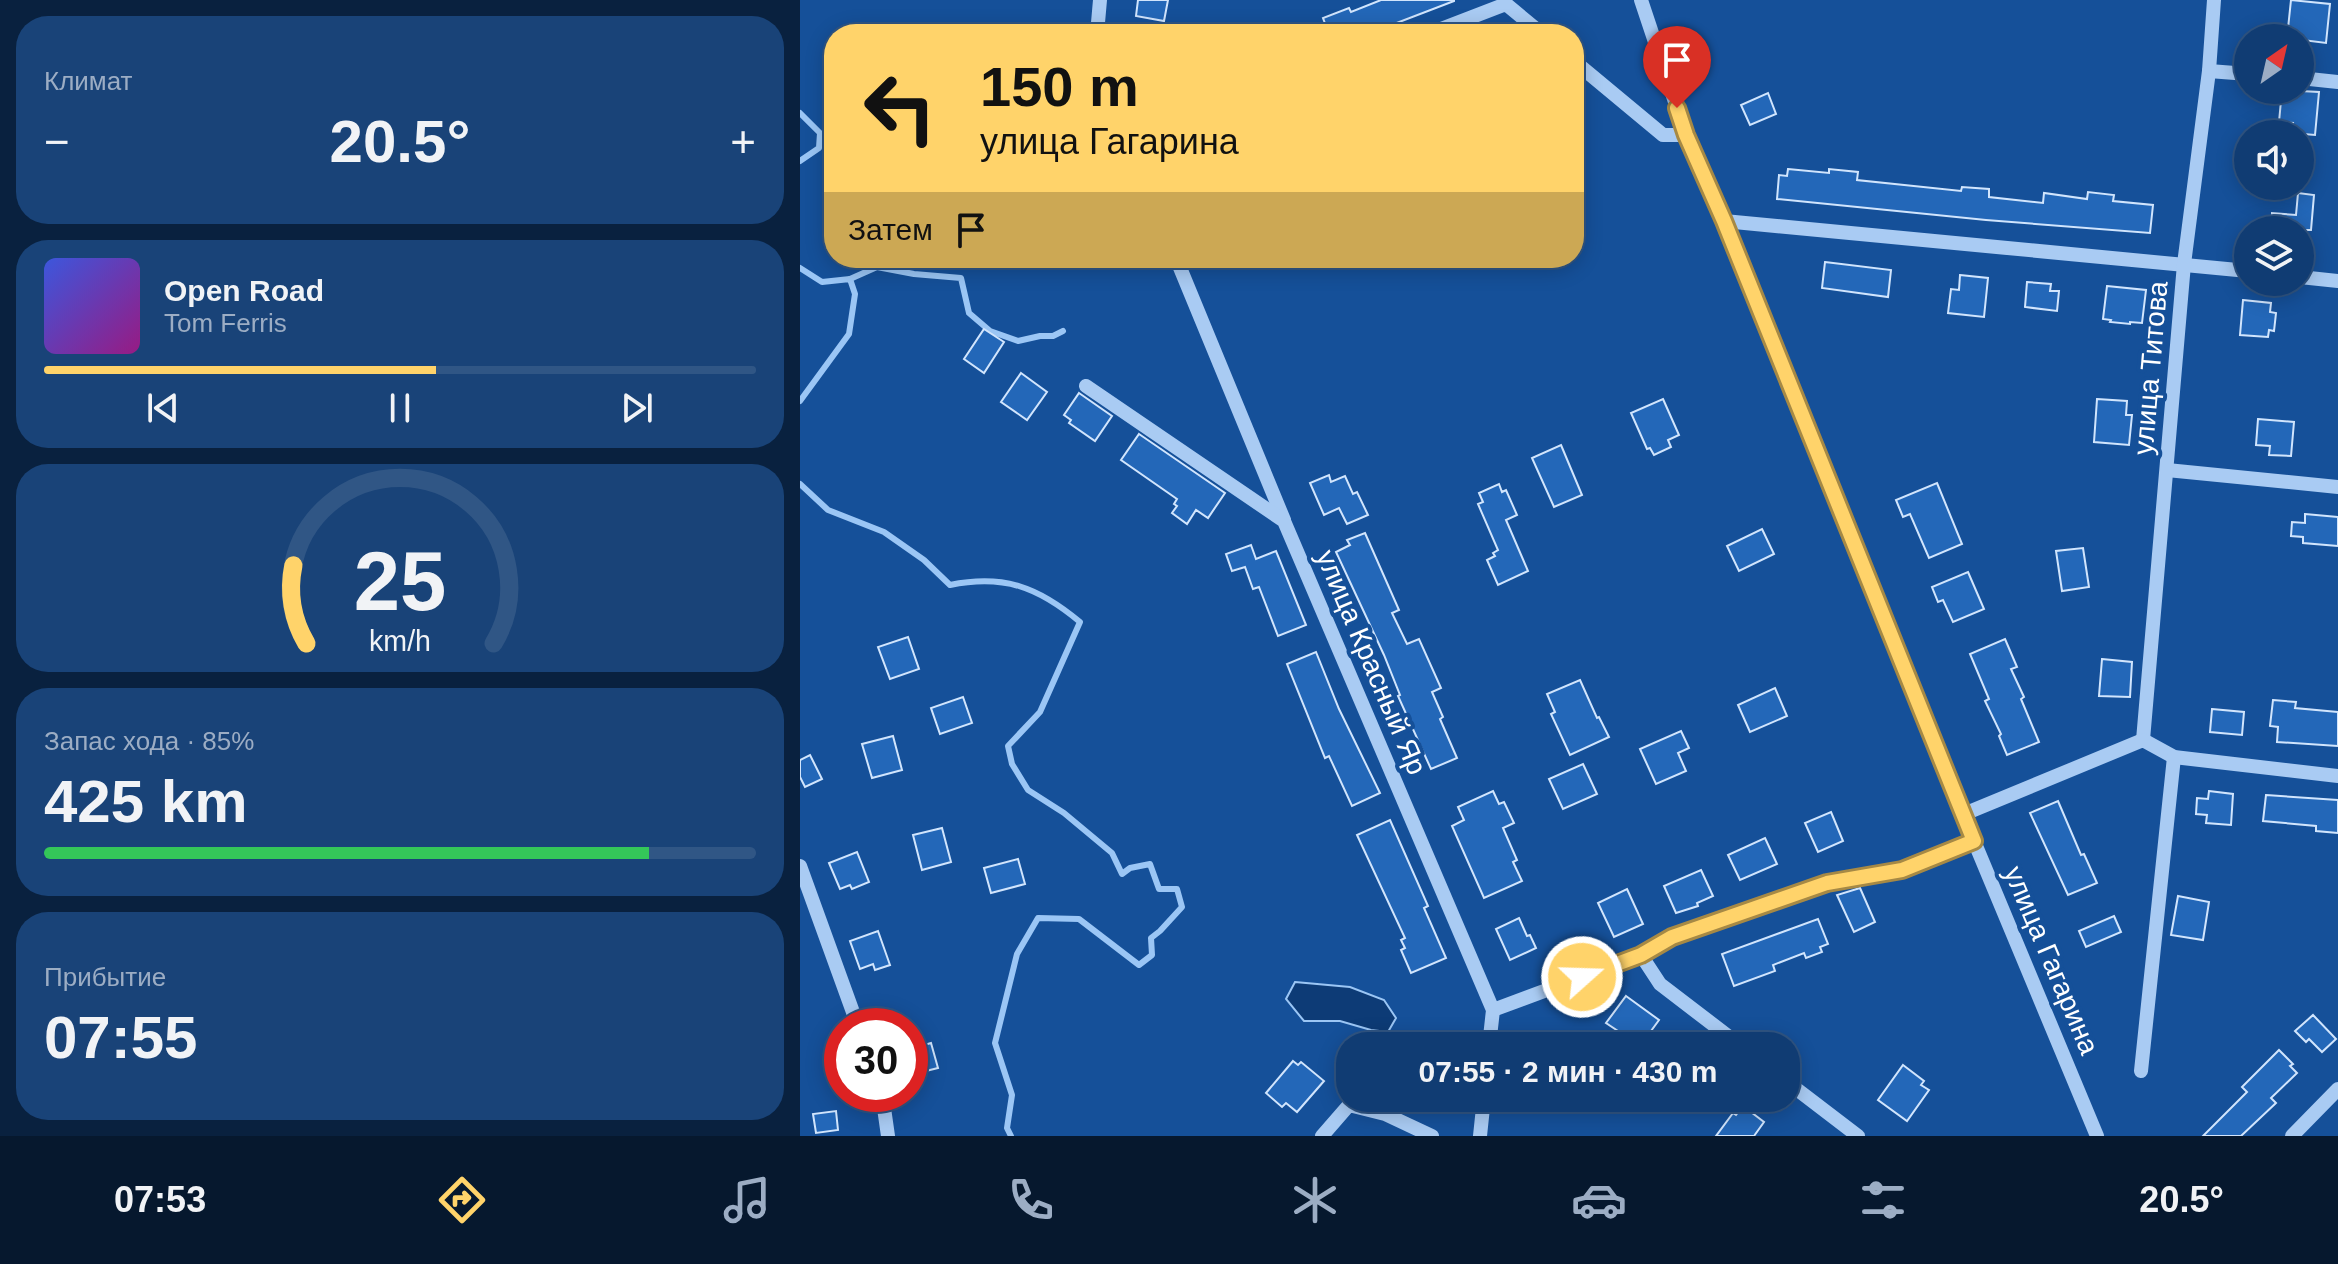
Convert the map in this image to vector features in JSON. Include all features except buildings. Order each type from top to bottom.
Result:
[{"type":"street","points":[[1098,24],[1100,0]]},
{"type":"street","name":"улица Гагарина","points":[[1641,0],[1686,135],[1724,221],[1974,841],[2097,1136]]},
{"type":"street","name":"улица Титова","points":[[2143,740],[2184,264],[2209,71],[2214,0]]},
{"type":"street","points":[[1452,24],[1505,2],[1530,24]]},
{"type":"street","points":[[1584,69],[1663,135],[1686,135]]},
{"type":"street","points":[[2209,71],[2234,73]]},
{"type":"street","points":[[2314,79],[2338,82]]},
{"type":"street","points":[[1724,221],[2234,269]]},
{"type":"street","name":"улица Красный Яр","points":[[1180,268],[1284,521],[1493,1010],[1491,1032]]},
{"type":"street","points":[[2314,278],[2338,281]]},
{"type":"street","points":[[1086,386],[1284,521]]},
{"type":"street","points":[[2167,470],[2338,487]]},
{"type":"street","points":[[1964,814],[2143,740],[2174,757],[2338,776]]},
{"type":"street","points":[[2141,1071],[2174,757]]},
{"type":"street","points":[[1493,1010],[1641,955],[1672,937],[1827,883],[1902,870],[1974,841]]},
{"type":"street","points":[[800,866],[851,1008]]},
{"type":"street","points":[[1641,955],[1660,984],[1723,1032]]},
{"type":"street","points":[[2292,1136],[2338,1089]]},
{"type":"street","points":[[1800,1092],[1858,1136]]},
{"type":"street","points":[[1322,1136],[1349,1105],[1385,1114],[1432,1136]]},
{"type":"street","points":[[885,1112],[888,1136]]},
{"type":"street","points":[[1480,1136],[1483,1112]]},
{"type":"water","points":[[1295,982],[1350,987],[1384,1000],[1396,1018],[1388,1032],[1340,1021],[1304,1021],[1286,999]]},
{"type":"waterway","points":[[800,113],[820,133],[819,148],[800,161]]},
{"type":"waterway","points":[[800,268],[822,282],[850,279],[855,294],[849,334],[800,401]]},
{"type":"waterway","points":[[850,279],[875,268]]},
{"type":"waterway","points":[[882,268],[961,278],[969,313],[990,331],[1018,341],[1053,336],[1063,331]]},
{"type":"waterway","points":[[800,484],[828,510],[884,532],[924,560],[950,585],[987,581],[1020,586],[1050,600],[1080,622],[1040,712],[1008,746],[1012,764],[1028,790],[1064,813],[1112,853],[1122,874],[1130,868],[1150,864],[1159,889],[1177,889],[1182,907],[1151,938],[1152,955],[1139,965],[1079,919],[1038,918],[1017,954],[995,1043],[1012,1095],[1007,1128],[1011,1136]]},
{"type":"route","points":[[1582,977],[1641,955],[1672,937],[1827,883],[1902,870],[1974,841],[1677,108]]}]
